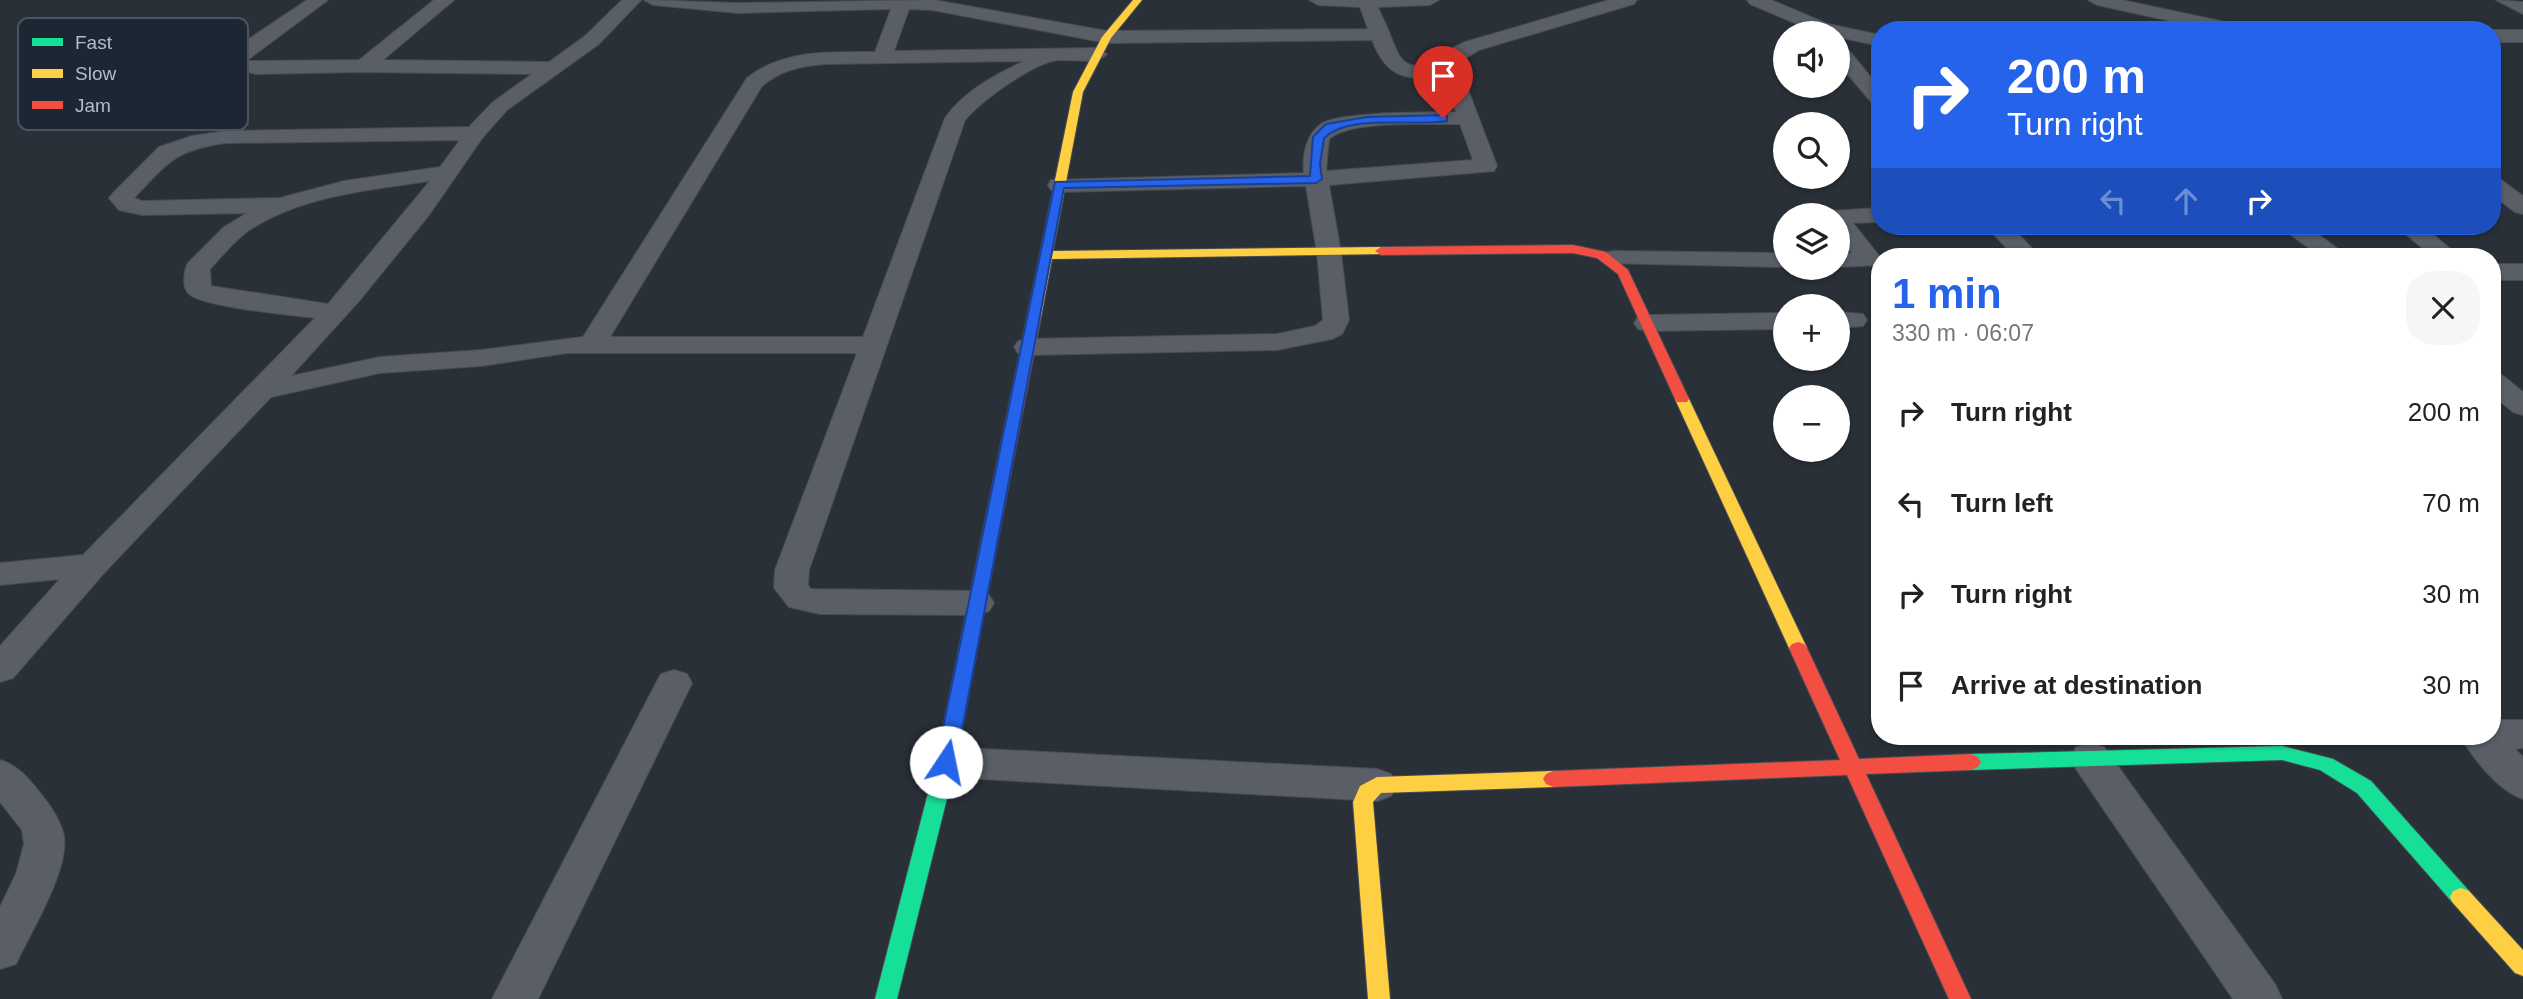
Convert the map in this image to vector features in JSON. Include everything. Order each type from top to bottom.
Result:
[{"type":"street","points":[[248,48],[320,0]]},
{"type":"street","points":[[365,65],[444,0]]},
{"type":"street","points":[[0,669],[92,565],[335,313],[412,221],[450,172],[475,133],[500,106],[592,40],[632,0]]},
{"type":"street","points":[[653,0],[738,8],[902,2],[932,5],[1063,31],[1102,46]]},
{"type":"street","points":[[886,999],[946,762],[1078,92],[1102,46],[1138,0]]},
{"type":"street","points":[[1318,0],[1430,0]]},
{"type":"street","points":[[1059,185],[1316,179],[1486,166],[1448,62],[1455,54],[1472,46],[1628,0]]},
{"type":"street","points":[[1756,0],[1802,21]]},
{"type":"street","points":[[1806,0],[1818,21]]},
{"type":"street","points":[[2097,0],[2179,21]]},
{"type":"street","points":[[2504,0],[2523,9]]},
{"type":"street","points":[[1367,1],[1389,60],[1401,69],[1451,72]]},
{"type":"street","points":[[882,58],[902,2]]},
{"type":"street","points":[[593,344],[754,82],[778,65],[798,61],[1051,55],[1102,46],[1381,34]]},
{"type":"street","points":[[1850,36],[1871,39]]},
{"type":"street","points":[[2501,36],[2523,36]]},
{"type":"street","points":[[978,603],[820,602],[801,599],[791,588],[792,570],[956,118],[971,98],[990,85],[1051,55]]},
{"type":"street","points":[[1850,55],[1871,56]]},
{"type":"street","points":[[248,67],[365,65],[551,68]]},
{"type":"street","points":[[1850,66],[1871,90]]},
{"type":"street","points":[[1028,347],[1277,342],[1323,333],[1333,328],[1336,320],[1329,253],[1314,164],[1319,137],[1330,127],[1367,121],[1468,118]]},
{"type":"street","points":[[450,172],[346,189],[278,205],[142,208],[127,205],[121,198],[167,152],[192,142],[225,137],[475,133]]},
{"type":"street","points":[[2501,191],[2523,207]]},
{"type":"street","points":[[278,205],[242,224],[197,268],[198,290],[213,296],[335,313]]},
{"type":"street","points":[[1850,217],[1871,216]]},
{"type":"street","points":[[1850,234],[1870,260],[1850,260]]},
{"type":"street","points":[[2007,235],[2019,248]]},
{"type":"street","points":[[2304,235],[2324,248]]},
{"type":"street","points":[[2420,235],[2436,248]]},
{"type":"street","points":[[1045,255],[1573,249],[1598,251],[1613,258],[1773,260]]},
{"type":"street","points":[[1613,258],[1647,323],[1960,999]]},
{"type":"street","points":[[2501,272],[2523,272]]},
{"type":"street","points":[[1647,323],[1773,321]]},
{"type":"street","points":[[262,391],[380,365],[481,358],[567,345],[875,345]]},
{"type":"street","points":[[2501,388],[2523,406]]},
{"type":"street","points":[[0,574],[92,565]]},
{"type":"street","points":[[515,999],[674,683]]},
{"type":"street","points":[[2501,735],[2523,734]]},
{"type":"street","points":[[2487,745],[2523,783]]},
{"type":"street","points":[[946,762],[1377,785],[1766,771],[1853,765],[2282,753],[2309,756],[2339,769],[2364,787],[2523,967]]},
{"type":"street","points":[[2090,758],[2259,999]]},
{"type":"street","points":[[0,775],[27,805],[44,835],[39,871],[0,950]]},
{"type":"street","points":[[1377,785],[1367,792],[1363,802],[1379,999]]},
{"type":"traffic: fast","points":[[886,999],[946,762],[974,618]]},
{"type":"traffic: fast","points":[[1971,762],[2282,753],[2326,764],[2364,787],[2461,897]]},
{"type":"traffic: slow","points":[[1034,317],[1078,92],[1107,37],[1138,0]]},
{"type":"traffic: slow","points":[[1045,255],[1381,251]]},
{"type":"traffic: slow","points":[[1682,399],[1798,648]]},
{"type":"traffic: slow","points":[[1379,999],[1363,802],[1367,792],[1377,785],[1553,779]]},
{"type":"traffic: slow","points":[[2461,897],[2523,966]]},
{"type":"traffic: jam","points":[[1381,251],[1573,249],[1602,255],[1624,273],[1682,399]]},
{"type":"traffic: jam","points":[[974,618],[1034,317]]},
{"type":"traffic: jam","points":[[1798,648],[1960,999]]},
{"type":"traffic: jam","points":[[1553,779],[1971,762]]},
{"type":"route","points":[[946,762],[1059,185],[1316,179],[1314,164],[1319,137],[1330,127],[1367,121],[1443,118]]}]
